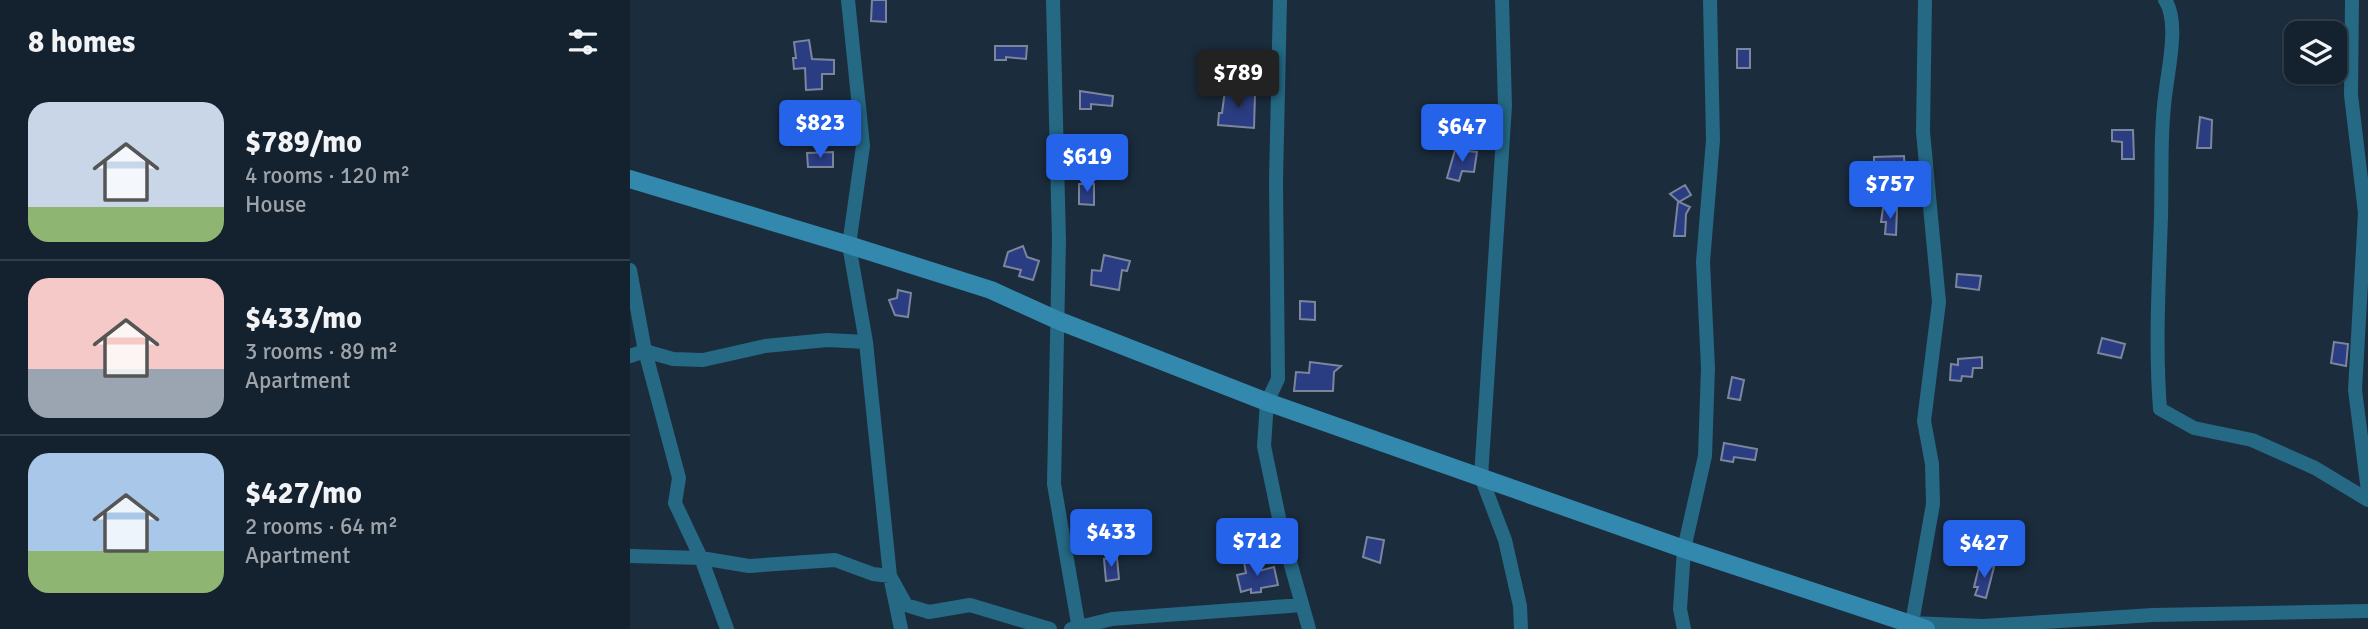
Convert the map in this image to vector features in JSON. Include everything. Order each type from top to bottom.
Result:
[{"type":"street","points":[[848,0],[863,146],[849,245],[866,342],[890,576],[901,629]]},
{"type":"street","points":[[1053,0],[1059,240],[1054,484],[1079,629]]},
{"type":"street","points":[[1280,0],[1276,180],[1278,379],[1267,402],[1264,446],[1283,537],[1309,629]]},
{"type":"street","points":[[1502,0],[1505,106],[1481,477],[1505,540],[1520,606],[1521,629]]},
{"type":"street","points":[[1684,629],[1679,609],[1684,549],[1705,456],[1707,368],[1703,262],[1713,140],[1710,0]]},
{"type":"street","points":[[1919,626],[1933,504],[1932,464],[1924,421],[1940,302],[1923,132],[1925,0]]},
{"type":"street","points":[[2165,0],[2171,8],[2171,54],[2165,91],[2161,192],[2157,371],[2160,409],[2194,428],[2252,440],[2315,468],[2368,499]]},
{"type":"street","points":[[2352,0],[2351,95],[2365,213],[2355,390],[2368,491]]},
{"type":"street","points":[[630,179],[991,290],[1057,320],[1267,402],[1684,549],[1919,626],[1983,626],[2153,615],[2368,611]]},
{"type":"street","points":[[630,270],[645,351],[679,478],[675,503],[701,558],[727,629]]},
{"type":"street","points":[[630,356],[645,351],[673,359],[703,360],[765,345],[827,340],[866,342]]},
{"type":"street","points":[[630,556],[701,558],[749,566],[835,560],[873,574],[890,576]]},
{"type":"street","points":[[890,576],[906,605],[929,612],[970,605],[1050,629]]},
{"type":"street","points":[[1071,629],[1112,619],[1302,605]]},
{"type":"building","points":[[872,0],[886,0],[886,22],[871,21]]},
{"type":"building","points":[[809,40],[812,59],[834,60],[834,74],[822,74],[822,89],[806,90],[805,68],[794,69],[794,42]]},
{"type":"building","points":[[995,46],[1027,46],[1026,59],[1006,57],[1006,60],[995,60]]},
{"type":"building","points":[[1737,49],[1750,49],[1750,68],[1737,68]]},
{"type":"building","points":[[1225,90],[1255,94],[1254,128],[1218,125]]},
{"type":"building","points":[[1080,91],[1113,96],[1112,106],[1091,104],[1091,109],[1080,109]]},
{"type":"building","points":[[2200,117],[2212,120],[2211,148],[2197,148]]},
{"type":"building","points":[[2112,130],[2133,130],[2134,159],[2122,159],[2122,142],[2112,141]]},
{"type":"building","points":[[1455,150],[1477,152],[1474,172],[1462,171],[1459,181],[1447,178]]},
{"type":"building","points":[[833,152],[833,167],[808,167],[807,153]]},
{"type":"building","points":[[1904,156],[1905,172],[1895,172],[1895,167],[1874,168],[1874,157]]},
{"type":"building","points":[[1079,184],[1094,184],[1094,205],[1079,204]]},
{"type":"building","points":[[1685,185],[1691,195],[1679,202],[1690,207],[1686,214],[1685,236],[1674,236],[1678,201],[1670,194]]},
{"type":"building","points":[[1883,208],[1897,209],[1896,235],[1885,234],[1886,222],[1881,222]]},
{"type":"building","points":[[1023,246],[1027,257],[1039,261],[1033,280],[1019,276],[1021,270],[1004,266],[1008,252]]},
{"type":"building","points":[[1104,255],[1130,261],[1127,271],[1122,270],[1119,290],[1091,285],[1092,270],[1101,271]]},
{"type":"building","points":[[1957,274],[1981,276],[1979,290],[1956,287]]},
{"type":"building","points":[[898,290],[911,293],[908,317],[895,315],[889,300],[897,298]]},
{"type":"building","points":[[1300,301],[1315,302],[1315,320],[1300,319]]},
{"type":"building","points":[[2102,338],[2125,344],[2121,358],[2098,353]]},
{"type":"building","points":[[2334,342],[2348,344],[2346,366],[2331,363]]},
{"type":"building","points":[[1982,357],[1982,368],[1973,368],[1972,377],[1962,376],[1961,381],[1950,380],[1951,364],[1958,365],[1958,359]]},
{"type":"building","points":[[1310,362],[1341,366],[1334,372],[1333,391],[1294,391],[1296,372],[1309,373]]},
{"type":"building","points":[[1732,377],[1744,380],[1740,400],[1728,398]]},
{"type":"building","points":[[1724,443],[1757,449],[1755,460],[1734,457],[1733,462],[1721,460]]},
{"type":"building","points":[[1367,537],[1384,540],[1380,563],[1363,557]]},
{"type":"building","points":[[1117,558],[1119,579],[1106,581],[1104,559]]},
{"type":"building","points":[[1257,559],[1259,571],[1274,567],[1278,585],[1261,588],[1261,592],[1251,593],[1251,589],[1241,592],[1237,575],[1246,573],[1244,562]]},
{"type":"building","points":[[1980,563],[1994,567],[1986,598],[1975,595],[1978,587],[1974,587]]}]
